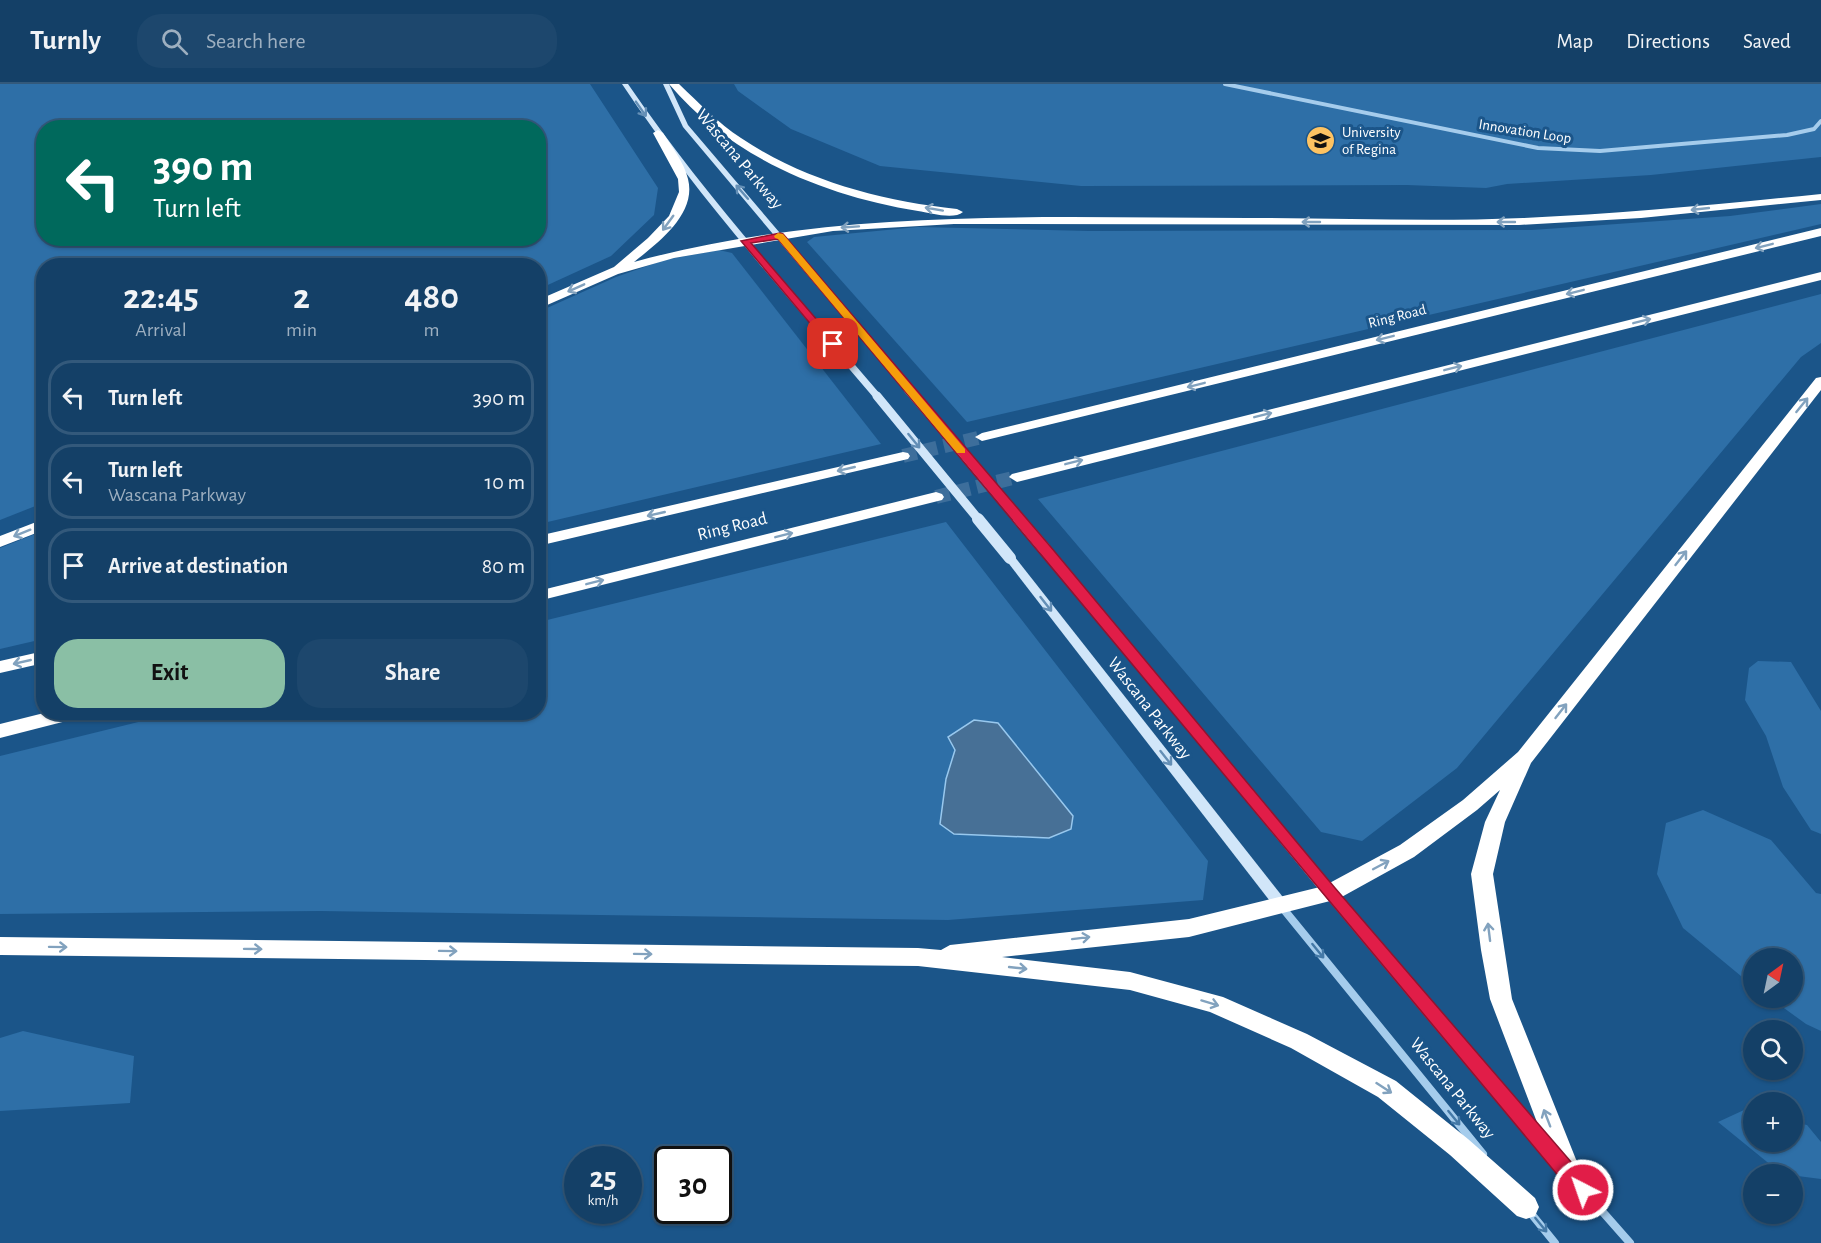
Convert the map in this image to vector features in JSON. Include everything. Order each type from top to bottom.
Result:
[{"type":"highway","points":[[674,84],[707,116],[747,146],[838,189],[945,211],[1118,221]]},
{"type":"highway","points":[[614,271],[666,227],[683,196],[683,180],[658,133]]},
{"type":"highway","points":[[546,301],[614,271],[704,248],[833,228],[954,221],[1520,222],[1641,215],[1821,196]]},
{"type":"highway","name":"Ring Road","points":[[982,436],[1821,232]]},
{"type":"highway","points":[[1017,477],[1821,276]]},
{"type":"highway","points":[[918,957],[1189,928],[1330,893],[1407,851],[1470,805],[1525,757],[1821,381]]},
{"type":"highway","name":"Ring Road","points":[[546,539],[903,456]]},
{"type":"highway","name":"Ring Road","points":[[546,594],[936,497]]},
{"type":"highway","points":[[0,542],[36,527]]},
{"type":"highway","points":[[0,667],[36,659]]},
{"type":"highway","points":[[0,731],[43,720]]},
{"type":"highway","points":[[1525,757],[1495,822],[1482,874],[1491,950],[1501,999],[1568,1172]]},
{"type":"highway","points":[[0,946],[918,957],[1130,981],[1215,1004],[1299,1041],[1387,1089],[1459,1147],[1526,1207]]},
{"type":"main road","name":"Wascana Parkway","points":[[625,84],[658,133],[745,241],[877,396],[1010,558],[1281,905]]},
{"type":"main road","name":"Wascana Parkway","points":[[666,84],[685,126],[1045,549],[1330,893]]},
{"type":"street","name":"Innovation Loop","points":[[1225,84],[1538,148],[1570,151],[1600,151],[1787,135],[1814,129],[1821,121]]},
{"type":"street","name":"Wascana Parkway","points":[[1330,893],[1630,1243]]},
{"type":"street","name":"Wascana Parkway","points":[[1281,905],[1556,1243]]},
{"type":"shaded area","points":[[0,84],[590,84],[658,188],[654,215],[611,256],[546,286],[546,258],[36,258],[36,506],[0,520]]},
{"type":"shaded area","name":"University of Regina","points":[[734,84],[1821,84],[1821,157],[1651,175],[1507,184],[1486,188],[1407,185],[1081,186],[880,166],[791,129],[738,91]]},
{"type":"shaded area","points":[[1821,204],[1821,224],[967,422],[807,242],[814,237],[918,227],[1089,231],[1532,230],[1730,216]]},
{"type":"shaded area","points":[[719,250],[732,253],[881,444],[546,522],[546,308],[616,277],[664,260]]},
{"type":"shaded area","points":[[1821,294],[1821,343],[1801,357],[1457,768],[1362,841],[1321,832],[1038,499]]},
{"type":"shaded area","points":[[946,522],[1208,861],[1203,900],[948,920],[320,911],[0,914],[0,756],[147,720],[546,720],[546,620]]},
{"type":"shaded area","points":[[36,534],[36,641],[0,649],[0,548]]},
{"type":"shaded area","points":[[1758,661],[1791,662],[1821,711],[1821,834],[1811,830],[1783,787],[1766,736],[1745,700],[1749,668]]},
{"type":"shaded area","points":[[974,720],[998,723],[1073,816],[1071,829],[1049,838],[954,834],[940,824],[946,779],[955,750],[948,737]]},
{"type":"shaded area","points":[[1703,810],[1771,840],[1816,893],[1821,894],[1821,1031],[1806,1024],[1784,1008],[1803,1008],[1803,948],[1743,948],[1743,978],[1683,928],[1657,874],[1666,823]]},
{"type":"shaded area","points":[[23,1031],[134,1056],[130,1103],[0,1111],[0,1038]]},
{"type":"shaded area","points":[[1743,1110],[1743,1142],[1718,1122]]},
{"type":"shaded area","points":[[1803,1124],[1807,1125],[1821,1142],[1821,1179],[1803,1177],[1803,1164],[1770,1164],[1755,1152],[1803,1152]]},
{"type":"tunnel","points":[[903,456],[982,437]]},
{"type":"tunnel","points":[[936,497],[1017,477]]},
{"type":"slow traffic","points":[[778,236],[961,451]]},
{"type":"place","name":"University of Regina","points":[[1321,141]]},
{"type":"route","points":[[833,344],[745,241],[780,236],[1045,549],[1330,893],[1583,1190]]}]
